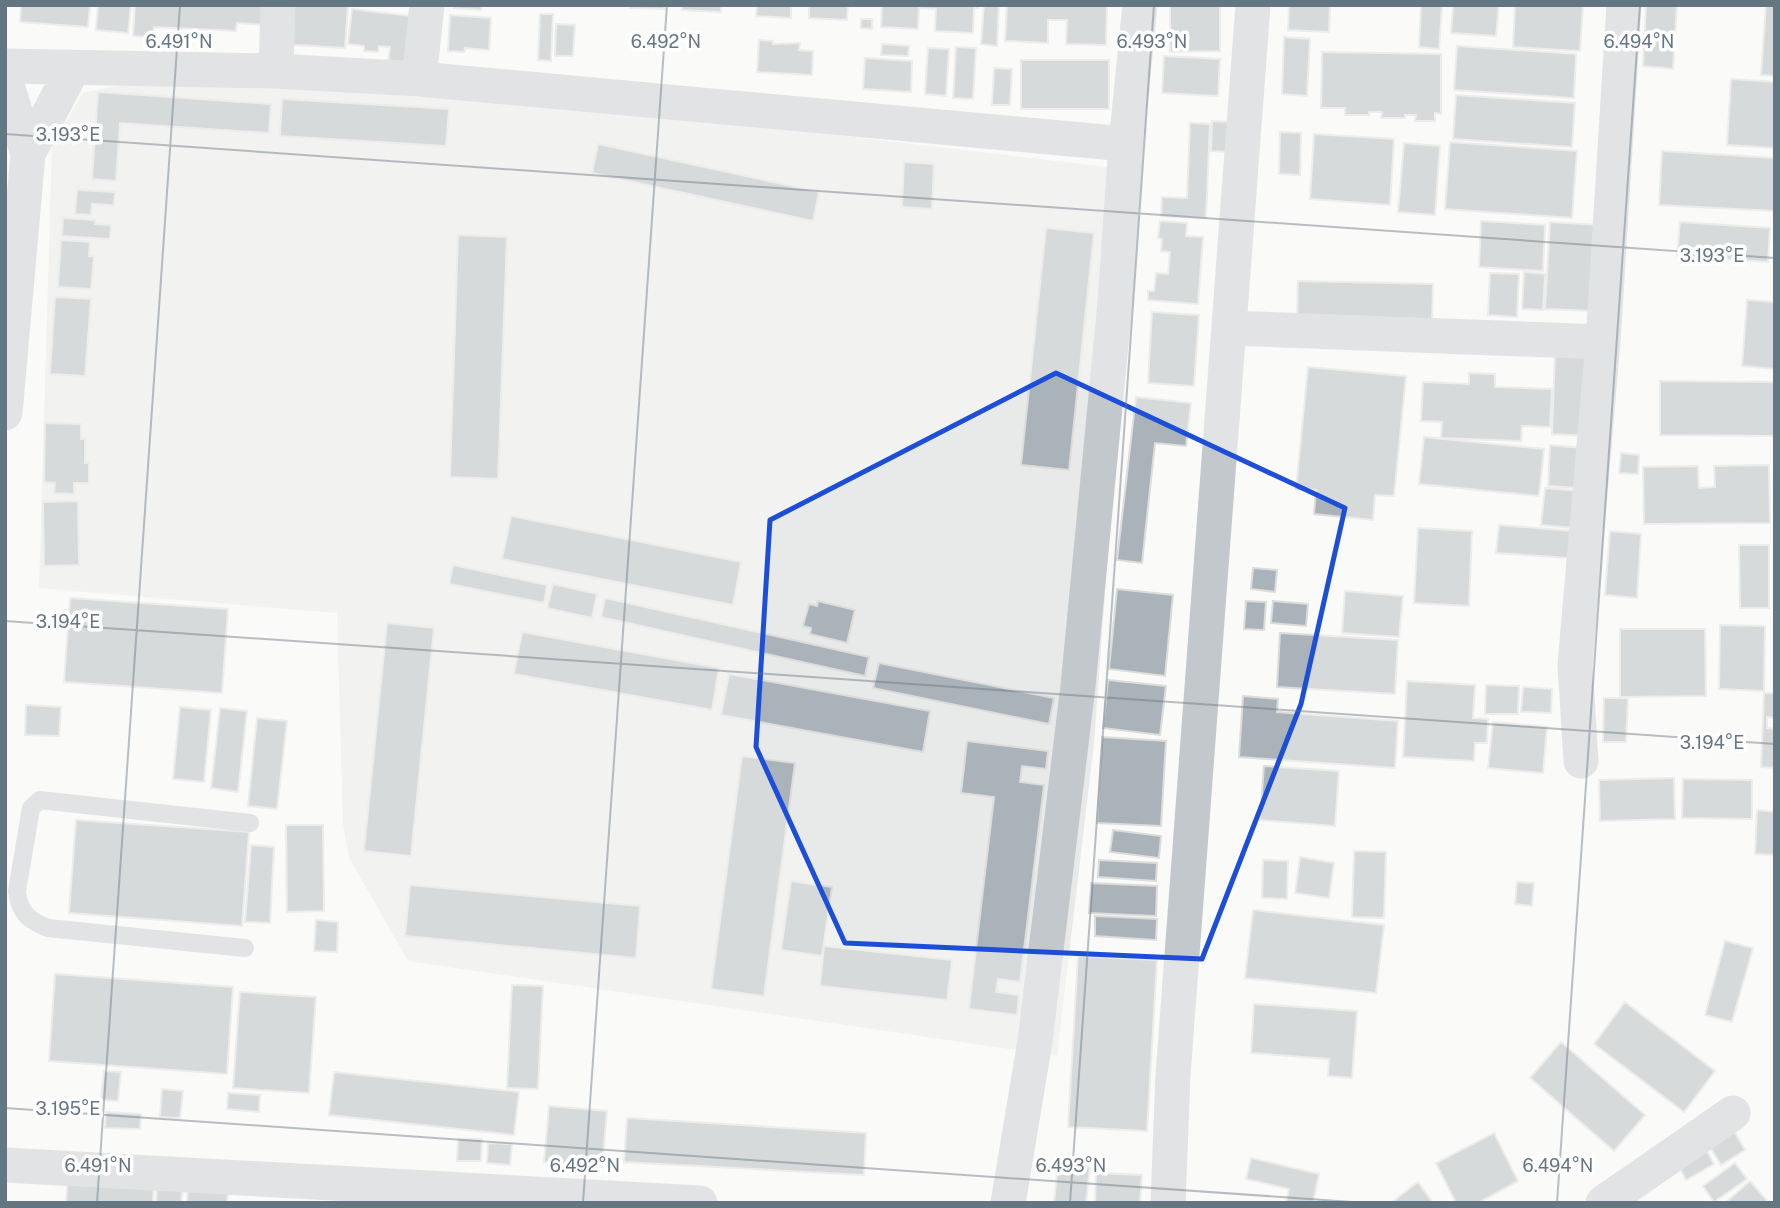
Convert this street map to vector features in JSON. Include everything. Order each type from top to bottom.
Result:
[{"type":"street","points":[[276,71],[278,5]]},
{"type":"street","points":[[419,79],[427,5]]},
{"type":"street","points":[[1008,1203],[1035,1041],[1079,686],[1140,5]]},
{"type":"street","points":[[1168,1203],[1173,1075],[1253,5]]},
{"type":"street","points":[[1581,761],[1575,665],[1603,342],[1623,5]]},
{"type":"street","points":[[5,66],[276,71],[419,79],[1126,144]]},
{"type":"street","points":[[28,153],[73,68]]},
{"type":"street","points":[[5,79],[28,153],[6,396]]},
{"type":"street","points":[[1228,328],[1603,342]]},
{"type":"street","points":[[1603,1203],[1733,1113]]},
{"type":"street","points":[[5,1165],[699,1203]]},
{"type":"lane","points":[[245,948],[48,928],[36,924],[25,914],[11,891],[31,807],[40,800],[250,823]]},
{"type":"highlighted area","points":[[1056,373],[1345,508],[1301,704],[1202,959],[845,943],[756,747],[770,520]]},
{"type":"shaded area","points":[[145,79],[635,111],[1114,168],[1133,212],[1094,743],[1057,1056],[408,961],[349,857],[343,824],[337,613],[39,588],[52,146],[83,93]]},
{"type":"building","points":[[21,5],[90,5],[88,27],[20,22]]},
{"type":"building","points":[[98,5],[131,5],[128,33],[96,30]]},
{"type":"building","points":[[135,5],[268,5],[267,25],[237,23],[236,31],[154,27],[153,37],[133,36]]},
{"type":"building","points":[[283,5],[348,5],[345,48],[280,44]]},
{"type":"building","points":[[454,5],[481,5],[481,10],[454,8]]},
{"type":"building","points":[[631,5],[665,5],[664,9],[630,8]]},
{"type":"building","points":[[683,5],[721,5],[721,12],[682,10]]},
{"type":"building","points":[[757,5],[791,5],[791,18],[756,16]]},
{"type":"building","points":[[809,5],[848,5],[847,20],[809,18]]},
{"type":"building","points":[[882,5],[979,5],[974,8],[973,33],[935,31],[936,9],[919,8],[918,29],[881,27]]},
{"type":"building","points":[[984,5],[999,5],[997,46],[981,44]]},
{"type":"building","points":[[1007,5],[1107,5],[1106,45],[1066,44],[1067,20],[1048,20],[1048,43],[1005,41]]},
{"type":"building","points":[[1170,5],[1220,5],[1220,51],[1170,52]]},
{"type":"building","points":[[1289,5],[1330,5],[1329,32],[1288,30]]},
{"type":"building","points":[[1421,5],[1442,5],[1439,49],[1419,47]]},
{"type":"building","points":[[1453,5],[1499,5],[1496,36],[1451,33]]},
{"type":"building","points":[[1515,5],[1583,6],[1580,51],[1513,47]]},
{"type":"building","points":[[1646,5],[1677,5],[1673,69],[1643,66]]},
{"type":"building","points":[[1766,5],[1775,5],[1775,76],[1761,75]]},
{"type":"building","points":[[352,9],[428,18],[414,66],[388,63],[390,47],[379,46],[378,52],[364,51],[364,46],[348,44]]},
{"type":"building","points":[[540,14],[553,14],[551,61],[538,60]]},
{"type":"building","points":[[450,15],[491,18],[489,50],[465,48],[464,52],[448,51]]},
{"type":"building","points":[[861,19],[872,19],[872,29],[861,28]]},
{"type":"building","points":[[556,24],[575,25],[573,56],[555,56]]},
{"type":"building","points":[[1284,37],[1310,39],[1307,96],[1282,94]]},
{"type":"building","points":[[759,40],[773,41],[773,44],[800,43],[799,50],[813,51],[812,75],[757,72]]},
{"type":"building","points":[[882,44],[909,46],[908,56],[881,55]]},
{"type":"building","points":[[1457,46],[1576,54],[1574,98],[1454,90]]},
{"type":"building","points":[[956,47],[976,48],[973,99],[953,98]]},
{"type":"building","points":[[928,48],[949,49],[946,96],[925,94]]},
{"type":"building","points":[[1322,52],[1441,54],[1441,114],[1435,113],[1435,121],[1415,121],[1416,115],[1381,118],[1382,112],[1345,115],[1345,108],[1321,108]]},
{"type":"building","points":[[1164,56],[1220,59],[1218,96],[1162,93]]},
{"type":"building","points":[[865,58],[912,61],[911,92],[863,89]]},
{"type":"building","points":[[1021,60],[1109,60],[1109,109],[1021,109]]},
{"type":"building","points":[[994,68],[1012,69],[1010,105],[992,105]]},
{"type":"building","points":[[1731,79],[1775,82],[1775,148],[1727,145]]},
{"type":"building","points":[[98,92],[271,104],[269,133],[120,123],[116,181],[92,179]]},
{"type":"building","points":[[1456,95],[1575,103],[1572,147],[1453,139]]},
{"type":"building","points":[[282,99],[449,109],[446,146],[280,136]]},
{"type":"building","points":[[1212,121],[1229,122],[1228,152],[1211,151]]},
{"type":"building","points":[[1190,123],[1210,124],[1206,218],[1161,216],[1162,197],[1187,198]]},
{"type":"building","points":[[1280,132],[1301,133],[1300,175],[1279,174]]},
{"type":"building","points":[[1314,134],[1394,139],[1390,205],[1310,199]]},
{"type":"building","points":[[1450,142],[1577,151],[1572,218],[1445,209]]},
{"type":"building","points":[[1404,143],[1440,146],[1435,215],[1398,212]]},
{"type":"building","points":[[598,144],[819,192],[813,221],[592,173]]},
{"type":"building","points":[[1662,151],[1775,158],[1775,211],[1659,205]]},
{"type":"building","points":[[904,162],[934,164],[932,209],[902,207]]},
{"type":"building","points":[[77,190],[115,192],[114,205],[92,204],[91,215],[75,214]]},
{"type":"building","points":[[63,218],[95,220],[95,224],[111,225],[110,239],[62,236]]},
{"type":"building","points":[[1160,221],[1187,223],[1186,236],[1203,237],[1198,304],[1148,300],[1148,291],[1154,291],[1156,273],[1168,274],[1170,252],[1161,251],[1162,239],[1158,238]]},
{"type":"building","points":[[1481,221],[1545,225],[1543,271],[1479,267]]},
{"type":"building","points":[[1550,222],[1600,225],[1595,311],[1545,309]]},
{"type":"building","points":[[1680,222],[1770,228],[1768,262],[1677,256]]},
{"type":"building","points":[[1046,228],[1094,233],[1069,470],[1021,465]]},
{"type":"building","points":[[458,235],[507,237],[498,479],[450,477]]},
{"type":"building","points":[[61,240],[90,242],[89,256],[94,256],[91,289],[58,287]]},
{"type":"building","points":[[1524,272],[1545,274],[1543,310],[1522,309]]},
{"type":"building","points":[[1490,273],[1519,274],[1517,317],[1488,315]]},
{"type":"building","points":[[1298,281],[1433,284],[1432,322],[1297,319]]},
{"type":"building","points":[[55,297],[91,299],[85,376],[50,374]]},
{"type":"building","points":[[1747,300],[1775,302],[1775,369],[1742,366]]},
{"type":"building","points":[[1152,312],[1199,315],[1194,386],[1148,383]]},
{"type":"building","points":[[1555,352],[1592,353],[1589,436],[1552,434]]},
{"type":"building","points":[[1308,367],[1406,376],[1394,496],[1375,495],[1373,520],[1314,514],[1316,490],[1296,489]]},
{"type":"building","points":[[1469,373],[1495,374],[1495,387],[1552,389],[1550,427],[1522,426],[1521,441],[1441,438],[1442,422],[1421,421],[1423,382],[1469,384]]},
{"type":"building","points":[[1660,381],[1775,382],[1775,436],[1660,435]]},
{"type":"building","points":[[1136,397],[1191,403],[1186,446],[1155,443],[1142,563],[1117,560]]},
{"type":"building","points":[[45,423],[81,424],[81,439],[85,439],[85,463],[89,463],[89,483],[74,483],[74,494],[54,493],[55,483],[44,482]]},
{"type":"building","points":[[1424,437],[1544,449],[1539,496],[1419,484]]},
{"type":"building","points":[[1550,445],[1582,448],[1579,488],[1548,486]]},
{"type":"building","points":[[1621,453],[1639,455],[1638,474],[1619,473]]},
{"type":"building","points":[[1769,465],[1770,523],[1644,524],[1643,467],[1698,466],[1699,488],[1715,487],[1714,466]]},
{"type":"building","points":[[1545,488],[1578,491],[1574,528],[1541,525]]},
{"type":"building","points":[[78,501],[79,565],[44,566],[43,502]]},
{"type":"building","points":[[511,516],[741,562],[733,605],[502,559]]},
{"type":"building","points":[[1499,525],[1572,531],[1570,558],[1496,553]]},
{"type":"building","points":[[1418,528],[1472,531],[1469,606],[1414,603]]},
{"type":"building","points":[[1610,531],[1641,534],[1637,598],[1605,595]]},
{"type":"building","points":[[1739,545],[1769,545],[1769,608],[1740,608]]},
{"type":"building","points":[[453,565],[547,585],[544,603],[449,584]]},
{"type":"building","points":[[1253,568],[1277,570],[1275,592],[1251,589]]},
{"type":"building","points":[[553,584],[597,594],[592,618],[547,608]]},
{"type":"building","points":[[1117,589],[1173,595],[1165,676],[1109,669]]},
{"type":"building","points":[[1345,591],[1403,596],[1399,637],[1342,633]]},
{"type":"building","points":[[70,598],[228,609],[222,693],[64,682]]},
{"type":"building","points":[[605,598],[869,657],[865,676],[601,617]]},
{"type":"building","points":[[818,601],[855,610],[847,643],[810,634],[811,628],[803,626],[809,604],[817,606]]},
{"type":"building","points":[[1246,601],[1266,602],[1264,630],[1244,629]]},
{"type":"building","points":[[1273,601],[1308,604],[1306,626],[1271,623]]},
{"type":"building","points":[[387,623],[434,628],[411,856],[364,851]]},
{"type":"building","points":[[1720,625],[1765,626],[1764,691],[1719,689]]},
{"type":"building","points":[[1620,629],[1705,629],[1706,696],[1620,697]]},
{"type":"building","points":[[522,632],[719,668],[712,710],[514,674]]},
{"type":"building","points":[[1280,633],[1398,640],[1395,694],[1277,687]]},
{"type":"building","points":[[879,663],[1054,698],[1049,724],[873,688]]},
{"type":"building","points":[[729,674],[930,711],[923,752],[721,715]]},
{"type":"building","points":[[1108,680],[1166,686],[1160,735],[1103,728]]},
{"type":"building","points":[[1407,681],[1475,685],[1473,718],[1488,719],[1487,743],[1475,743],[1474,761],[1403,757]]},
{"type":"building","points":[[1486,685],[1519,686],[1518,714],[1485,714]]},
{"type":"building","points":[[1523,687],[1552,689],[1551,713],[1521,712]]},
{"type":"building","points":[[1764,693],[1775,693],[1775,718],[1767,717],[1767,728],[1775,729],[1775,768],[1761,767]]},
{"type":"building","points":[[1243,696],[1278,699],[1277,712],[1398,721],[1395,768],[1239,757]]},
{"type":"building","points":[[1604,698],[1628,698],[1626,742],[1603,742]]},
{"type":"building","points":[[26,705],[61,707],[59,736],[25,735]]},
{"type":"building","points":[[180,707],[211,710],[204,782],[173,779]]},
{"type":"building","points":[[220,708],[247,711],[238,792],[211,788]]},
{"type":"building","points":[[257,718],[287,721],[277,809],[248,806]]},
{"type":"building","points":[[1493,722],[1547,727],[1543,773],[1488,768]]},
{"type":"building","points":[[1102,737],[1166,741],[1161,826],[1097,823]]},
{"type":"building","points":[[967,741],[1048,751],[1046,769],[1022,766],[1020,782],[1044,785],[1020,982],[998,979],[996,992],[1019,995],[1017,1015],[969,1009],[994,797],[961,793]]},
{"type":"building","points":[[742,756],[795,763],[764,996],[711,989]]},
{"type":"building","points":[[1264,766],[1339,771],[1335,826],[1260,820]]},
{"type":"building","points":[[1674,778],[1675,819],[1600,821],[1599,780]]},
{"type":"building","points":[[1683,779],[1752,780],[1752,819],[1682,818]]},
{"type":"building","points":[[1757,810],[1775,812],[1775,855],[1755,854]]},
{"type":"building","points":[[76,820],[249,832],[242,926],[69,913]]},
{"type":"building","points":[[286,825],[323,825],[324,911],[287,912]]},
{"type":"building","points":[[1113,830],[1161,836],[1159,858],[1110,852]]},
{"type":"building","points":[[251,845],[274,847],[270,923],[245,922]]},
{"type":"building","points":[[1354,851],[1386,852],[1384,918],[1352,917]]},
{"type":"building","points":[[1300,857],[1334,863],[1329,898],[1295,893]]},
{"type":"building","points":[[1099,860],[1157,863],[1156,881],[1098,877]]},
{"type":"building","points":[[1263,860],[1288,861],[1287,899],[1262,898]]},
{"type":"building","points":[[791,881],[832,887],[822,956],[781,950]]},
{"type":"building","points":[[1517,882],[1534,883],[1532,906],[1515,904]]},
{"type":"building","points":[[1091,883],[1157,886],[1156,916],[1089,913]]},
{"type":"building","points":[[410,885],[640,906],[636,958],[405,936]]},
{"type":"building","points":[[1253,910],[1384,925],[1376,993],[1245,978]]},
{"type":"building","points":[[1095,916],[1157,919],[1156,940],[1095,936]]},
{"type":"building","points":[[316,920],[338,922],[337,952],[314,951]]},
{"type":"building","points":[[1725,941],[1753,948],[1732,1022],[1705,1015]]},
{"type":"building","points":[[824,946],[952,960],[947,1000],[820,986]]},
{"type":"building","points":[[1078,956],[1157,960],[1147,1131],[1068,1127]]},
{"type":"building","points":[[55,974],[233,987],[227,1074],[49,1061]]},
{"type":"building","points":[[512,985],[543,986],[538,1089],[507,1088]]},
{"type":"building","points":[[240,992],[316,997],[309,1093],[233,1088]]},
{"type":"building","points":[[1625,1002],[1715,1071],[1684,1112],[1594,1044]]},
{"type":"building","points":[[1254,1004],[1357,1011],[1352,1078],[1328,1076],[1329,1059],[1251,1053]]},
{"type":"building","points":[[1561,1042],[1645,1115],[1614,1151],[1530,1078]]},
{"type":"building","points":[[104,1071],[121,1072],[118,1101],[101,1100]]},
{"type":"building","points":[[334,1072],[519,1092],[514,1135],[329,1115]]},
{"type":"building","points":[[162,1089],[183,1091],[180,1118],[160,1117]]},
{"type":"building","points":[[228,1093],[260,1095],[259,1112],[227,1109]]},
{"type":"building","points":[[549,1106],[607,1111],[602,1167],[544,1162]]},
{"type":"building","points":[[106,1112],[141,1114],[140,1129],[105,1128]]},
{"type":"building","points":[[627,1118],[866,1133],[864,1175],[624,1162]]},
{"type":"building","points":[[1734,1131],[1745,1150],[1721,1165],[1709,1145]]},
{"type":"building","points":[[1494,1133],[1518,1181],[1478,1203],[1456,1203],[1436,1163]]},
{"type":"building","points":[[458,1139],[482,1139],[481,1161],[457,1161]]},
{"type":"building","points":[[488,1143],[512,1144],[510,1165],[487,1163]]},
{"type":"building","points":[[1706,1150],[1714,1164],[1686,1180],[1678,1165]]},
{"type":"building","points":[[1251,1158],[1319,1174],[1313,1203],[1286,1203],[1289,1189],[1246,1179]]},
{"type":"building","points":[[1735,1163],[1747,1179],[1714,1202],[1703,1186]]},
{"type":"building","points":[[1058,1164],[1090,1167],[1086,1203],[1054,1203]]},
{"type":"building","points":[[68,1173],[154,1178],[153,1203],[66,1203]]},
{"type":"building","points":[[1096,1173],[1142,1175],[1140,1203],[1095,1203]]},
{"type":"building","points":[[1750,1181],[1769,1203],[1725,1203]]},
{"type":"building","points":[[1418,1182],[1433,1203],[1391,1203]]},
{"type":"building","points":[[157,1183],[183,1185],[181,1203],[156,1203]]},
{"type":"building","points":[[188,1186],[228,1189],[227,1203],[187,1203]]}]
